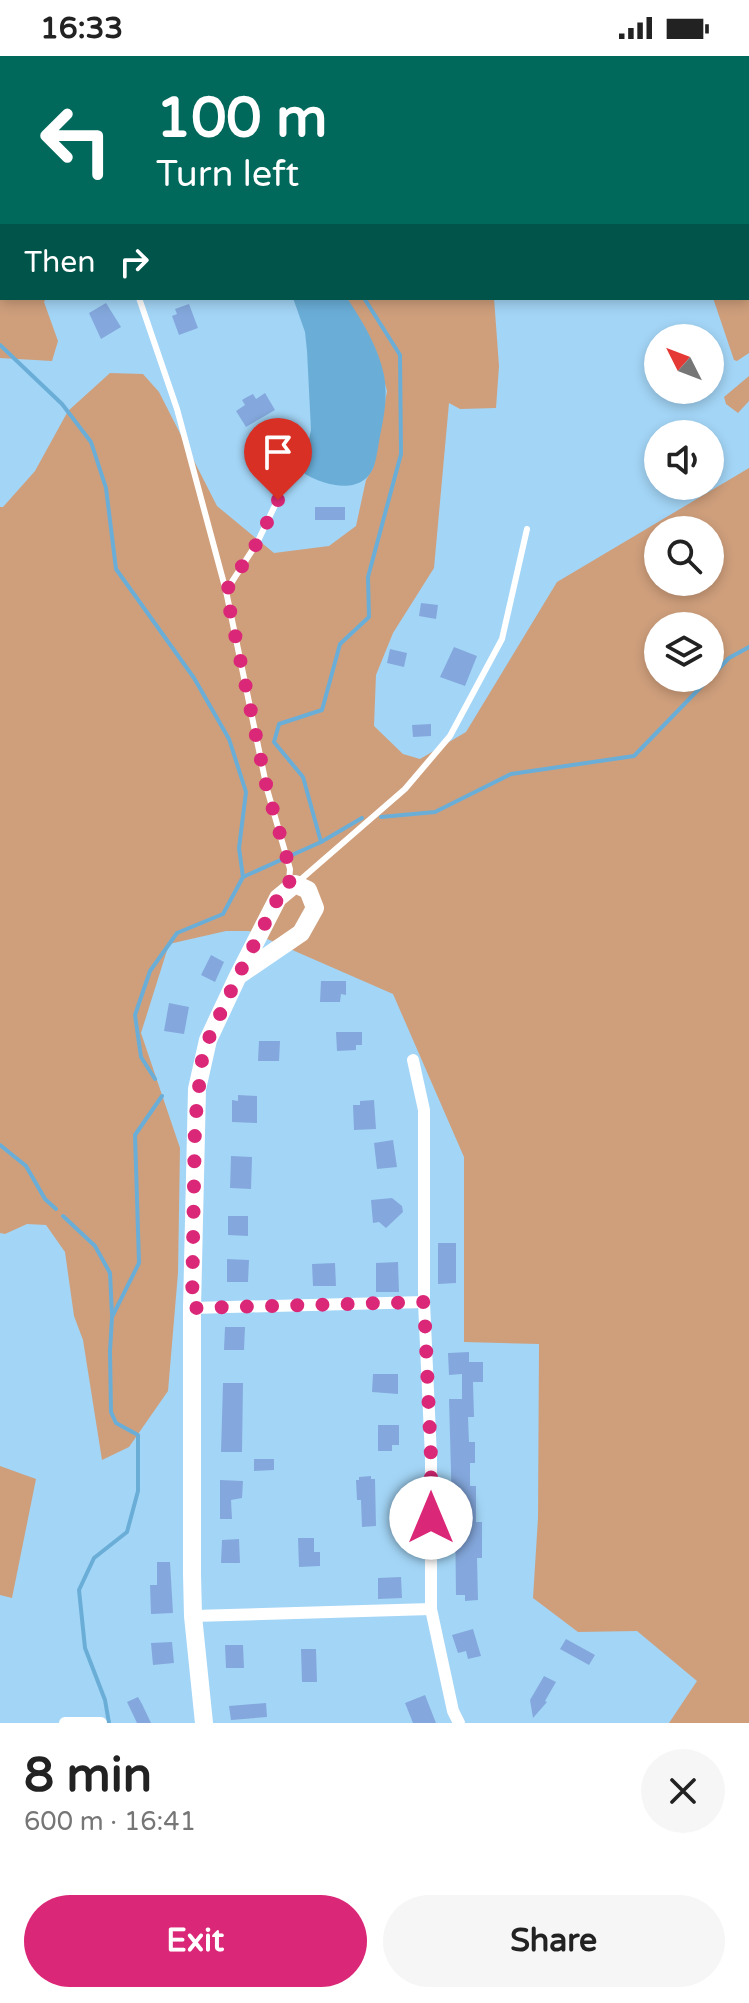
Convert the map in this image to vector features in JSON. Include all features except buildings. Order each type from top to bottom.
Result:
[{"type":"street","points":[[204,1723],[193,1616],[192,1308],[197,1089],[208,1040],[238,976],[278,898],[292,886],[308,890],[315,908],[301,933],[238,976]]},
{"type":"street","points":[[413,1060],[424,1110],[424,1302],[431,1457],[431,1609],[453,1711],[459,1723]]},
{"type":"street","points":[[192,1308],[424,1302]]},
{"type":"street","points":[[193,1616],[431,1609]]},
{"type":"street","points":[[65,1723],[100,1723]]},
{"type":"lane","points":[[140,300],[177,409],[226,591],[267,789],[292,886]]},
{"type":"lane","points":[[226,591],[257,543],[288,478]]},
{"type":"lane","points":[[292,886],[405,789],[450,736],[502,639],[527,529]]},
{"type":"shaded area","points":[[0,300],[45,300],[58,341],[52,361],[0,358]]},
{"type":"shaded area","points":[[348,300],[494,300],[499,366],[496,408],[460,409],[449,403],[434,568],[393,633],[376,675],[374,726],[403,754],[420,759],[466,732],[557,582],[644,530],[644,596],[724,596],[724,516],[668,516],[695,500],[724,500],[724,483],[749,468],[749,1723],[669,1723],[697,1681],[637,1631],[578,1632],[533,1598],[538,1518],[539,1344],[464,1342],[464,1157],[393,994],[249,931],[226,931],[169,944],[141,1033],[180,1148],[178,1273],[168,1391],[129,1447],[102,1460],[65,1252],[46,1225],[27,1224],[5,1234],[0,1233],[0,507],[35,471],[68,411],[110,373],[143,374],[159,392],[217,506],[274,553],[329,546],[356,526],[366,480],[373,468],[387,391],[376,351]]},
{"type":"shaded area","points":[[714,300],[749,300],[749,353],[734,360]]},
{"type":"shaded area","points":[[749,376],[749,401],[738,413],[726,404],[724,397]]},
{"type":"shaded area","points":[[0,1466],[36,1479],[12,1598],[0,1595]]},
{"type":"water","points":[[294,300],[348,300],[378,355],[386,398],[374,466],[362,482],[333,485],[305,474],[303,468],[311,430],[305,332]]},
{"type":"waterway","points":[[155,1079],[141,1057],[135,1015],[150,971],[177,933],[223,914],[243,877],[321,842],[303,777],[274,742],[279,724],[322,710],[340,644],[369,617],[368,577],[401,454],[400,355],[365,300]]},
{"type":"waterway","points":[[0,345],[62,404],[91,442],[106,488],[116,569],[194,678],[229,739],[246,792],[239,848],[243,877]]},
{"type":"waterway","points":[[381,817],[435,812],[511,774],[634,756],[729,658],[749,647]]},
{"type":"waterway","points":[[321,842],[362,818]]},
{"type":"waterway","points":[[109,1723],[105,1700],[85,1648],[79,1590],[94,1558],[127,1532],[138,1491],[138,1435],[116,1423],[111,1412],[112,1317],[139,1263],[135,1135],[162,1096]]},
{"type":"waterway","points":[[0,1145],[26,1166],[45,1199],[56,1209]]},
{"type":"waterway","points":[[63,1216],[95,1246],[110,1273],[112,1315]]},
{"type":"route","points":[[278,500],[257,543],[226,591],[267,789],[290,869],[289,889],[278,898],[238,976],[202,1060],[195,1123],[192,1308],[424,1302],[431,1518]]}]
